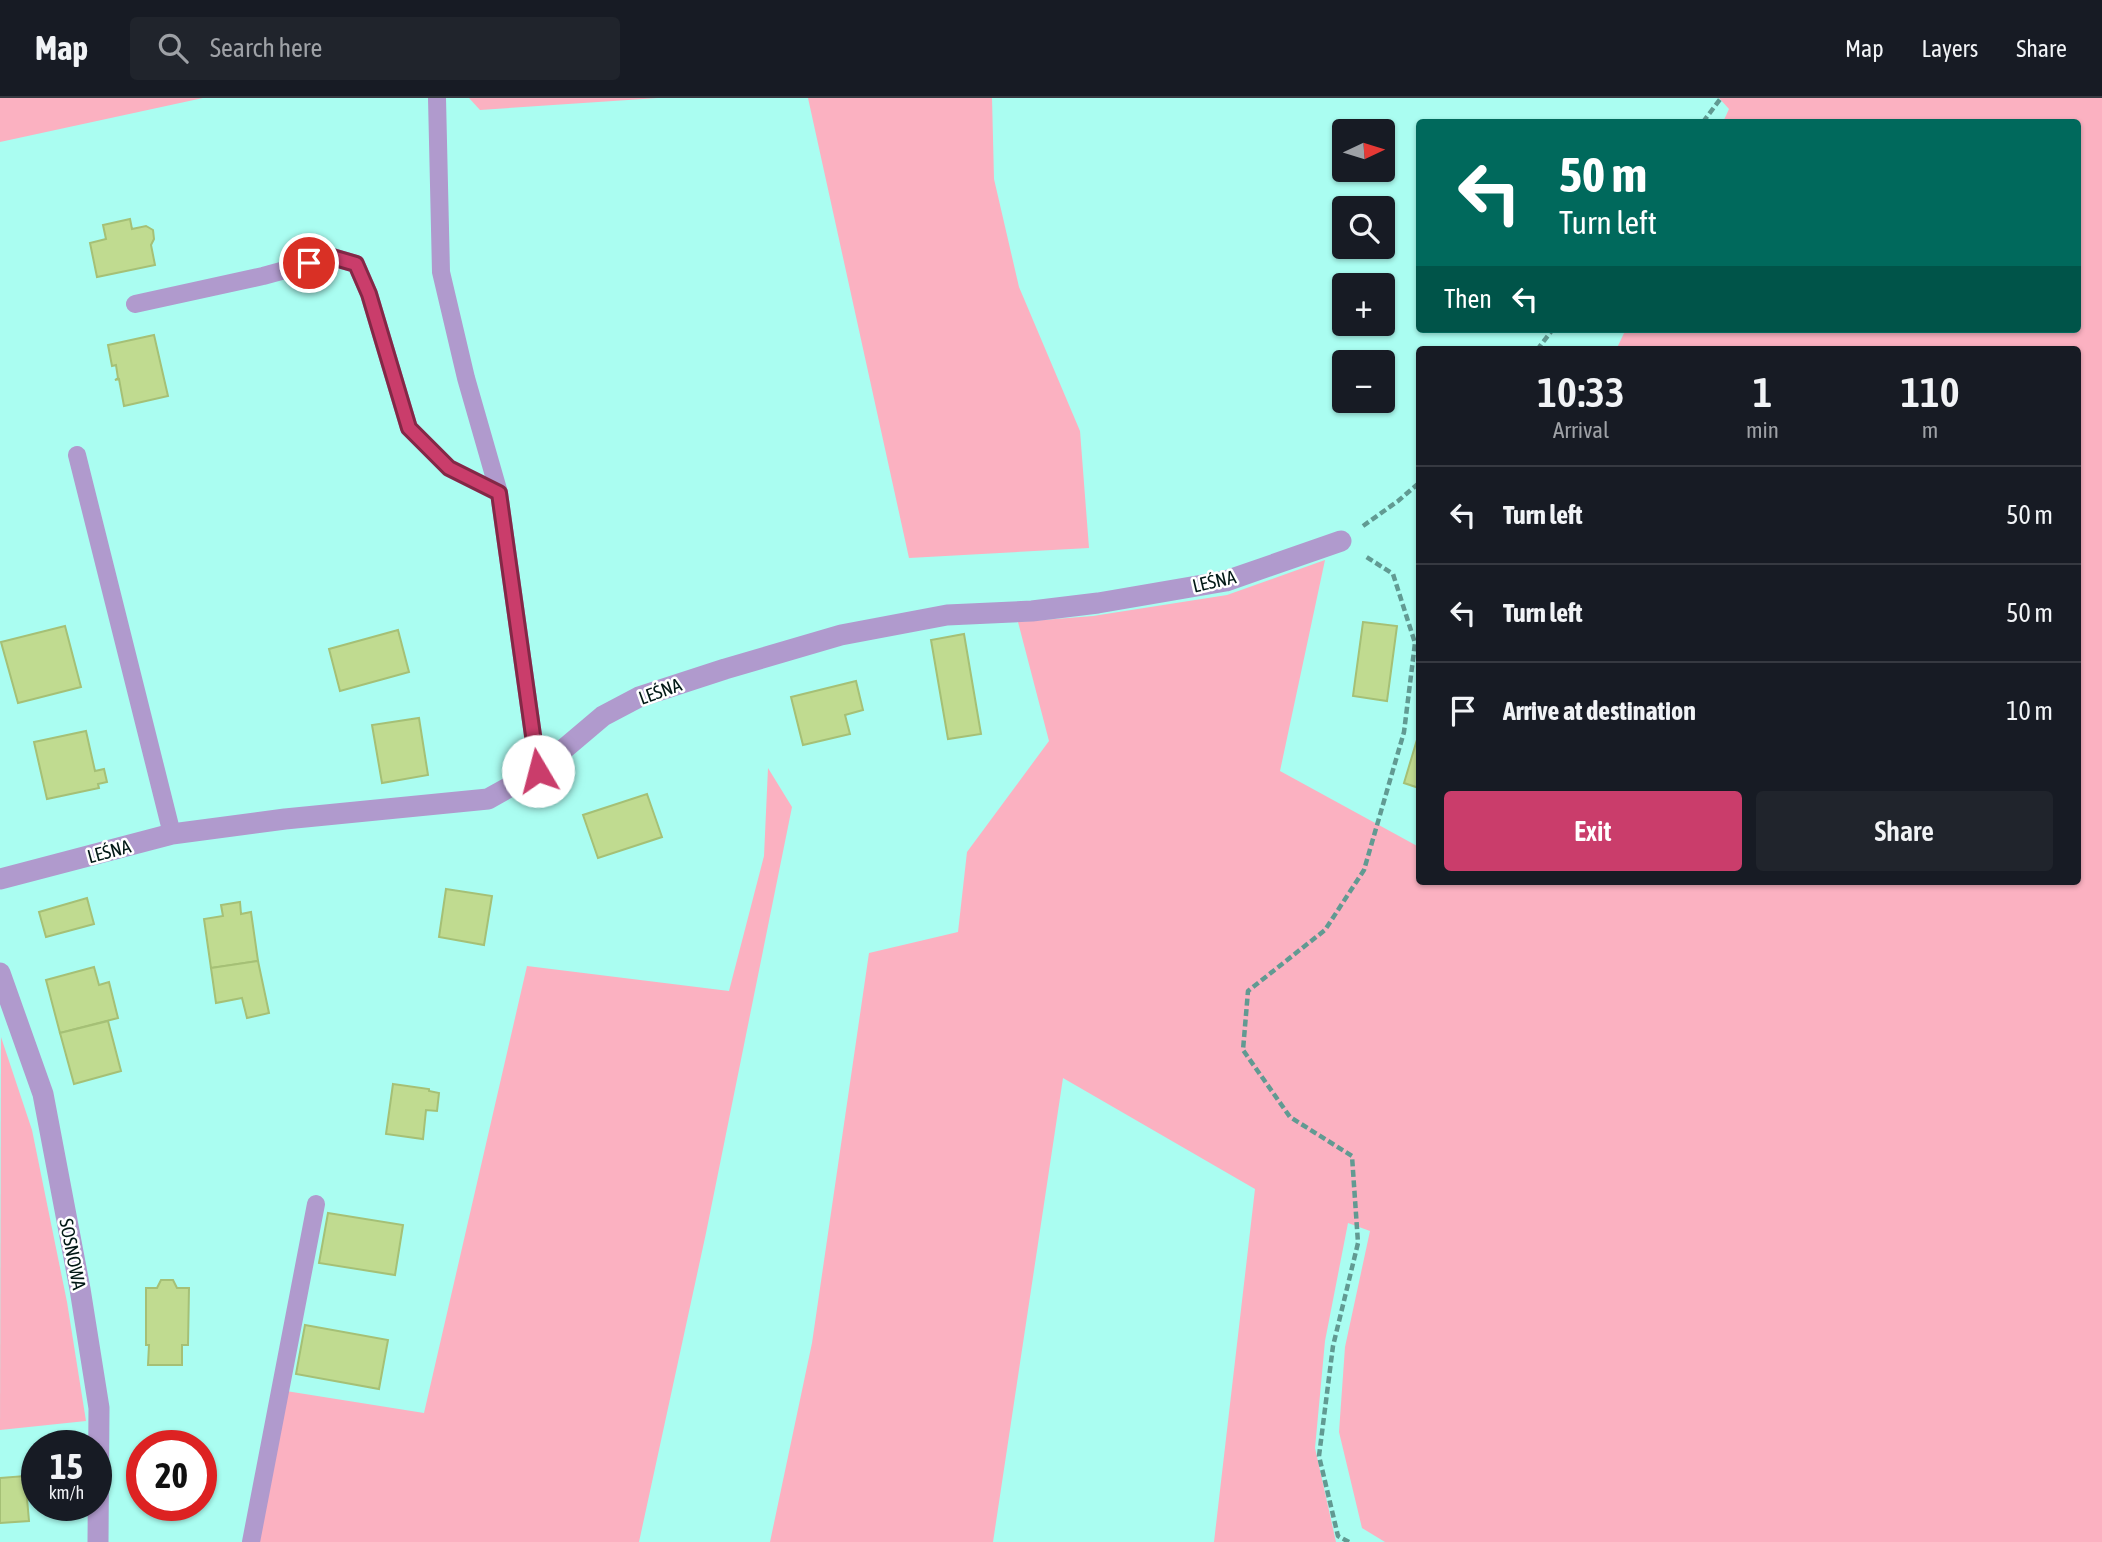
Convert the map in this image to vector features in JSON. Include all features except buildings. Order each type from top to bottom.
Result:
[{"type":"street","name":"LEŚNA","points":[[0,880],[172,834],[285,819],[488,799],[538,771],[603,716],[639,697],[828,638],[947,615],[1032,611],[1226,581],[1341,541]]},
{"type":"street","name":"SOSNOWA","points":[[0,973],[43,1094],[80,1289],[99,1408],[98,1542]]},
{"type":"lane","points":[[438,98],[441,272],[466,378],[499,493],[538,771]]},
{"type":"lane","points":[[135,304],[263,276],[332,257],[356,264],[369,294],[409,428],[449,468],[499,493]]},
{"type":"lane","points":[[77,455],[172,834]]},
{"type":"lane","points":[[251,1542],[316,1205]]},
{"type":"path","points":[[1705,119],[1721,98]]},
{"type":"path","points":[[1349,1542],[1338,1535],[1319,1456],[1333,1346],[1358,1243],[1352,1156],[1290,1117],[1243,1050],[1248,991],[1325,930],[1364,870],[1404,732],[1415,643],[1393,574],[1341,541],[1416,486]]},
{"type":"shaded area","points":[[0,98],[203,98],[0,142]]},
{"type":"shaded area","points":[[469,98],[658,98],[480,110]]},
{"type":"shaded area","points":[[808,98],[992,98],[994,179],[1019,287],[1080,431],[1089,548],[909,558]]},
{"type":"shaded area","points":[[1719,98],[2102,98],[2102,1542],[1385,1542],[1362,1528],[1339,1432],[1345,1347],[1370,1231],[1348,1223],[1325,1341],[1315,1448],[1336,1542],[1214,1542],[1255,1189],[1063,1078],[993,1542],[770,1542],[812,1343],[869,953],[958,932],[967,852],[1049,741],[1018,622],[1093,616],[1227,595],[1325,560],[1280,771],[1416,845],[1416,885],[2081,885],[2081,346],[1618,346],[1624,333],[2081,333],[2081,119],[1724,119],[1729,109]]},
{"type":"shaded area","points":[[768,768],[792,807],[706,1233],[639,1542],[254,1542],[286,1391],[424,1413],[527,966],[729,991],[764,856]]},
{"type":"shaded area","points":[[1,1037],[32,1130],[67,1302],[86,1421],[0,1430]]},
{"type":"route","points":[[309,263],[332,257],[356,264],[369,294],[409,428],[449,468],[499,493],[538,771]]}]
